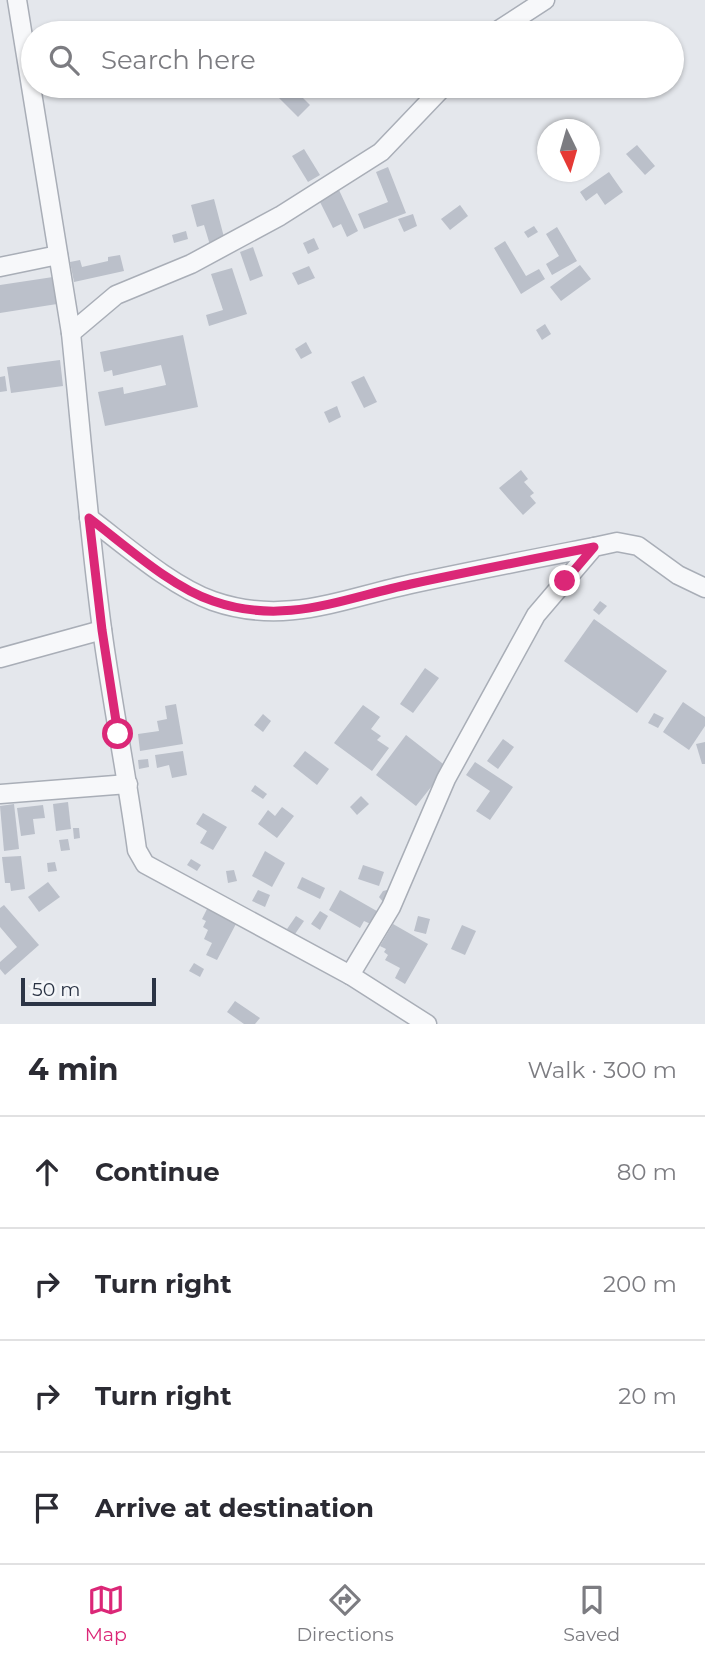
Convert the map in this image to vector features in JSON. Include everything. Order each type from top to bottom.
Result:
[{"type":"street","points":[[17,0],[21,25]]},
{"type":"street","points":[[513,21],[545,0]]},
{"type":"street","points":[[33,98],[71,333],[102,630],[137,850],[145,864],[349,975],[427,1024]]},
{"type":"street","points":[[71,333],[116,295],[191,264],[279,216],[381,152],[433,98]]},
{"type":"street","points":[[0,267],[58,255]]},
{"type":"street","points":[[89,518],[183,587],[242,610],[266,612],[326,607],[363,594],[617,542],[638,546],[678,575],[705,588]]},
{"type":"street","points":[[349,975],[391,907],[446,779],[536,615],[594,547]]},
{"type":"street","points":[[0,658],[102,630]]},
{"type":"street","points":[[0,794],[128,785]]},
{"type":"building","points":[[279,98],[303,98],[310,105],[298,117]]},
{"type":"building","points":[[637,145],[655,166],[645,175],[626,154]]},
{"type":"building","points":[[304,149],[320,175],[308,182],[292,156]]},
{"type":"building","points":[[388,167],[406,213],[364,229],[358,214],[388,202],[376,172]]},
{"type":"building","points":[[609,172],[623,192],[605,205],[597,193],[586,201],[580,192],[594,182],[600,182],[600,178]]},
{"type":"building","points":[[339,190],[358,231],[347,237],[341,224],[333,228],[319,200]]},
{"type":"building","points":[[214,199],[225,241],[210,245],[204,225],[197,227],[191,205]]},
{"type":"building","points":[[460,205],[468,216],[450,230],[441,219]]},
{"type":"building","points":[[413,214],[417,226],[404,232],[398,219]]},
{"type":"building","points":[[534,226],[538,232],[528,238],[524,232]]},
{"type":"building","points":[[557,227],[577,261],[552,275],[546,264],[559,256],[546,234]]},
{"type":"building","points":[[186,231],[188,239],[174,243],[172,235]]},
{"type":"building","points":[[314,238],[319,249],[308,254],[303,243]]},
{"type":"building","points":[[505,241],[526,276],[539,269],[545,279],[521,294],[494,248]]},
{"type":"building","points":[[253,247],[263,276],[250,281],[240,252]]},
{"type":"building","points":[[120,255],[124,271],[74,282],[70,262],[80,260],[82,267],[108,261],[108,257]]},
{"type":"building","points":[[580,265],[591,279],[561,301],[550,287]]},
{"type":"building","points":[[309,266],[315,278],[298,285],[292,273]]},
{"type":"building","points":[[232,268],[247,314],[209,326],[206,315],[223,310],[211,274]]},
{"type":"building","points":[[53,277],[57,304],[0,313],[0,285]]},
{"type":"building","points":[[545,324],[551,334],[542,340],[536,330]]},
{"type":"building","points":[[183,335],[198,407],[105,426],[98,392],[123,387],[124,394],[166,385],[161,365],[113,376],[112,370],[104,372],[100,352]]},
{"type":"building","points":[[306,342],[312,353],[301,359],[295,349]]},
{"type":"building","points":[[60,360],[63,386],[11,393],[7,367]]},
{"type":"building","points":[[5,376],[7,391],[0,392],[0,377]]},
{"type":"building","points":[[364,376],[377,402],[364,408],[351,382]]},
{"type":"building","points":[[337,406],[341,417],[329,423],[324,412]]},
{"type":"building","points":[[521,470],[528,479],[524,482],[534,493],[530,496],[536,503],[523,515],[499,488]]},
{"type":"building","points":[[600,601],[607,606],[599,615],[593,610]]},
{"type":"building","points":[[594,619],[667,671],[637,713],[564,661]]},
{"type":"building","points":[[425,668],[439,678],[413,713],[400,704]]},
{"type":"building","points":[[683,702],[705,717],[705,726],[689,750],[663,732]]},
{"type":"building","points":[[176,704],[183,744],[140,751],[138,734],[159,731],[157,721],[167,719],[165,706]]},
{"type":"building","points":[[363,705],[380,717],[371,729],[381,736],[377,740],[389,748],[372,771],[334,743]]},
{"type":"building","points":[[654,713],[664,718],[658,728],[648,723]]},
{"type":"building","points":[[263,714],[271,721],[263,732],[254,725]]},
{"type":"building","points":[[406,735],[447,767],[416,806],[376,775]]},
{"type":"building","points":[[503,739],[514,747],[498,769],[487,761]]},
{"type":"building","points":[[705,742],[705,764],[702,764],[696,744]]},
{"type":"building","points":[[183,751],[187,775],[172,778],[169,765],[157,768],[155,755]]},
{"type":"building","points":[[305,751],[329,769],[317,785],[293,766]]},
{"type":"building","points":[[148,759],[149,767],[139,769],[138,760]]},
{"type":"building","points":[[475,762],[513,787],[490,820],[476,811],[490,791],[466,775]]},
{"type":"building","points":[[255,785],[267,794],[263,799],[251,791]]},
{"type":"building","points":[[361,796],[369,804],[357,815],[350,807]]},
{"type":"building","points":[[68,802],[71,829],[56,831],[53,804]]},
{"type":"building","points":[[14,804],[19,849],[4,851],[0,806]]},
{"type":"building","points":[[43,805],[45,818],[33,819],[35,834],[21,836],[17,808]]},
{"type":"building","points":[[282,807],[294,816],[277,838],[258,824],[268,810],[275,816]]},
{"type":"building","points":[[203,813],[227,827],[213,850],[200,843],[207,831],[196,824]]},
{"type":"building","points":[[73,828],[79,828],[80,838],[74,839]]},
{"type":"building","points":[[68,839],[70,850],[61,851],[59,840]]},
{"type":"building","points":[[265,851],[285,863],[272,887],[252,876]]},
{"type":"building","points":[[21,856],[25,889],[11,891],[10,883],[5,883],[2,857]]},
{"type":"building","points":[[191,859],[201,865],[197,871],[187,865]]},
{"type":"building","points":[[55,862],[57,871],[48,872],[47,863]]},
{"type":"building","points":[[363,865],[384,872],[379,886],[358,879]]},
{"type":"building","points":[[234,870],[237,881],[228,883],[226,871]]},
{"type":"building","points":[[302,877],[325,888],[320,899],[297,888]]},
{"type":"building","points":[[48,882],[60,897],[39,912],[28,897]]},
{"type":"building","points":[[258,890],[270,895],[265,907],[252,901]]},
{"type":"building","points":[[340,890],[382,914],[375,926],[364,921],[360,928],[329,910]]},
{"type":"building","points":[[387,890],[390,892],[384,903],[379,897]]},
{"type":"building","points":[[4,905],[39,945],[5,975],[0,969],[0,962],[17,947],[0,927],[0,908]]},
{"type":"building","points":[[208,907],[237,922],[217,960],[206,955],[212,943],[204,939],[208,930],[203,927],[206,921],[202,919]]},
{"type":"building","points":[[320,911],[328,916],[320,930],[311,924]]},
{"type":"building","points":[[296,916],[304,921],[295,934],[287,929]]},
{"type":"building","points":[[418,916],[430,919],[426,934],[414,931]]},
{"type":"building","points":[[393,924],[428,944],[405,984],[395,978],[400,968],[385,960],[388,955],[384,952],[386,949],[380,946]]},
{"type":"building","points":[[462,925],[476,931],[465,955],[451,949]]},
{"type":"building","points":[[194,963],[204,969],[200,977],[189,971]]},
{"type":"building","points":[[235,1001],[260,1018],[255,1024],[244,1024],[227,1012]]},
{"type":"route","points":[[118,734],[89,518],[183,587],[242,610],[266,612],[326,607],[363,594],[594,547],[565,581]]}]
